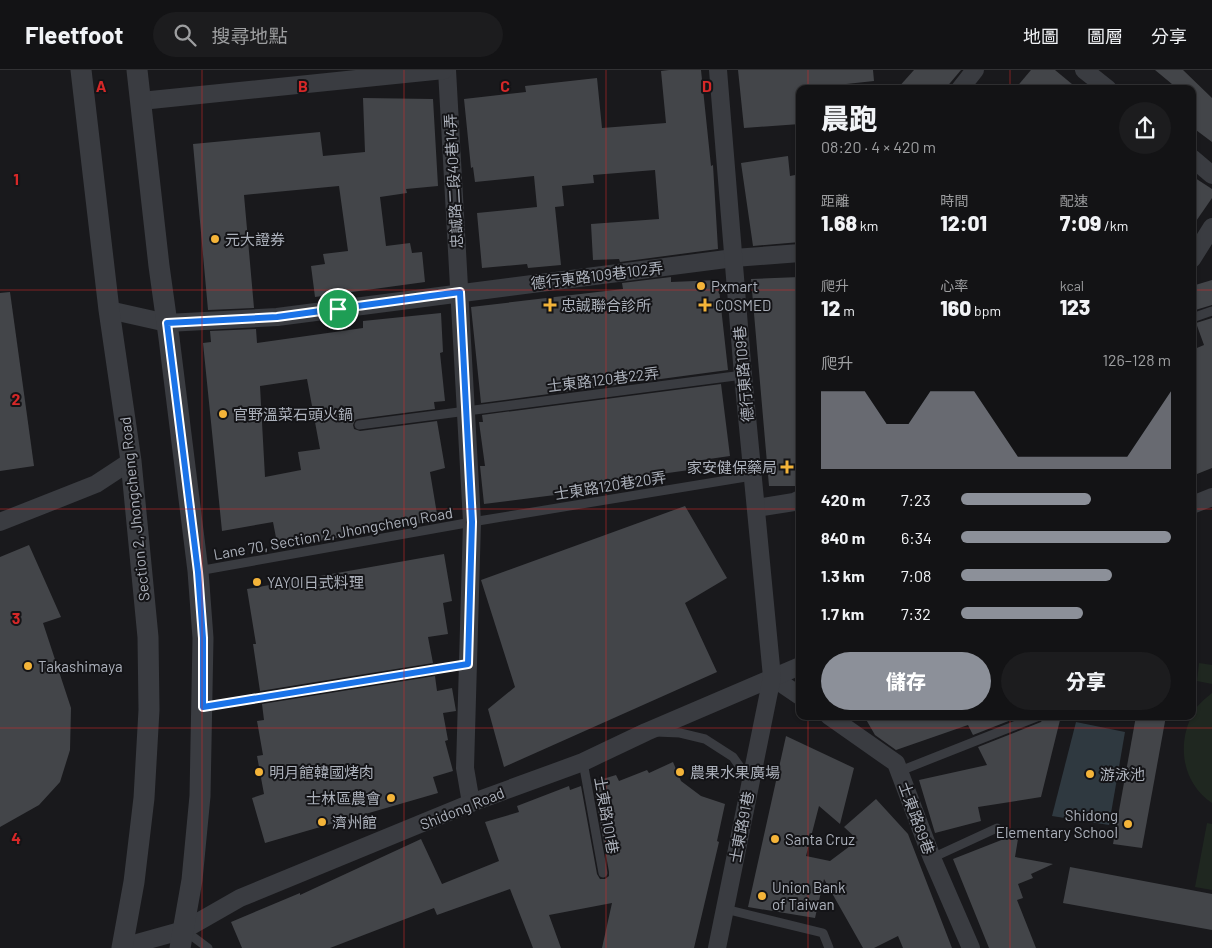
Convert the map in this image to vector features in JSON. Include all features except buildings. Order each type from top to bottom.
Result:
[{"type":"street","name":"Section 2, Jhongcheng Road","points":[[81,70],[109,310],[131,462],[148,637],[149,710],[143,807],[134,882],[120,948]]},
{"type":"street","points":[[137,70],[159,266],[198,572],[203,638],[200,796],[192,880],[182,939]]},
{"type":"street","points":[[141,101],[445,70]]},
{"type":"street","name":"忠誠路二段40巷14弄","points":[[445,70],[460,292],[472,522],[466,768],[471,803]]},
{"type":"street","name":"德行東路109巷","points":[[718,70],[743,375],[772,677]]},
{"type":"street","points":[[963,85],[975,70]]},
{"type":"street","points":[[1084,70],[1103,85]]},
{"type":"street","points":[[1196,161],[1212,173]]},
{"type":"street","points":[[1196,253],[1212,227]]},
{"type":"street","name":"德行東路109巷102弄","points":[[109,310],[167,323],[277,317],[460,292],[734,258],[796,252]]},
{"type":"street","points":[[0,522],[96,484],[131,462]]},
{"type":"street","points":[[1196,503],[1212,497]]},
{"type":"street","points":[[756,508],[796,501]]},
{"type":"street","name":"Shidong Road","points":[[120,948],[182,939],[240,898],[471,803],[583,762],[646,732],[796,668]]},
{"type":"street","points":[[772,677],[796,693]]},
{"type":"street","name":"士東路91巷","points":[[717,948],[772,677]]},
{"type":"street","name":"士東路89巷","points":[[835,720],[896,763],[932,858],[971,948]]},
{"type":"lane","points":[[1196,317],[1212,312]]},
{"type":"lane","name":"士東路120巷22弄","points":[[359,425],[743,375]]},
{"type":"lane","name":"士東路120巷20弄","points":[[472,522],[752,476]]},
{"type":"lane","name":"Lane 70, Section 2, Jhongcheng Road","points":[[198,572],[472,522]]},
{"type":"lane","points":[[203,707],[468,664]]},
{"type":"lane","points":[[900,771],[1029,720]]},
{"type":"lane","points":[[646,732],[680,734],[705,739],[733,757],[750,782]]},
{"type":"lane","name":"士東路101巷","points":[[583,762],[603,873]]},
{"type":"lane","points":[[932,858],[997,828]]},
{"type":"lane","points":[[725,909],[823,933],[829,948]]},
{"type":"lane","points":[[182,939],[208,948]]},
{"type":"shaded area","points":[[1199,663],[1212,665],[1212,684],[1197,681]]},
{"type":"shaded area","points":[[1212,693],[1212,803],[1194,784],[1188,773],[1185,761],[1185,737],[1188,725],[1190,720],[1196,720],[1196,709]]},
{"type":"shaded area","name":"游泳池","points":[[1076,722],[1125,732],[1109,825],[1052,816]]},
{"type":"shaded area","points":[[1207,823],[1212,824],[1212,890],[1195,887]]},
{"type":"place","name":"元大證券","points":[[215,239]]},
{"type":"place","name":"Pxmart","points":[[701,286]]},
{"type":"place","name":"忠誠聯合診所","points":[[550,305]]},
{"type":"place","name":"COSMED","points":[[705,305]]},
{"type":"place","name":"官野溫菜石頭火鍋","points":[[223,414]]},
{"type":"place","name":"家安健保藥局","points":[[787,467]]},
{"type":"place","name":"YAYOI日式料理","points":[[257,582]]},
{"type":"place","name":"Takashimaya","points":[[28,666]]},
{"type":"place","name":"明月館韓國烤肉","points":[[259,772]]},
{"type":"place","name":"農果水果廣場","points":[[680,772]]},
{"type":"place","name":"游泳池","points":[[1090,774]]},
{"type":"place","name":"士林區農會","points":[[391,798]]},
{"type":"place","name":"濟州館","points":[[322,822]]},
{"type":"place","name":"Shidong Elementary School","points":[[1128,824]]},
{"type":"place","name":"Santa Cruz","points":[[775,839]]},
{"type":"place","name":"Union Bank of Taiwan","points":[[762,896]]},
{"type":"route","points":[[460,292],[472,522],[468,664],[203,707],[203,638],[198,572],[167,323],[277,317],[338,309],[460,292]]}]
